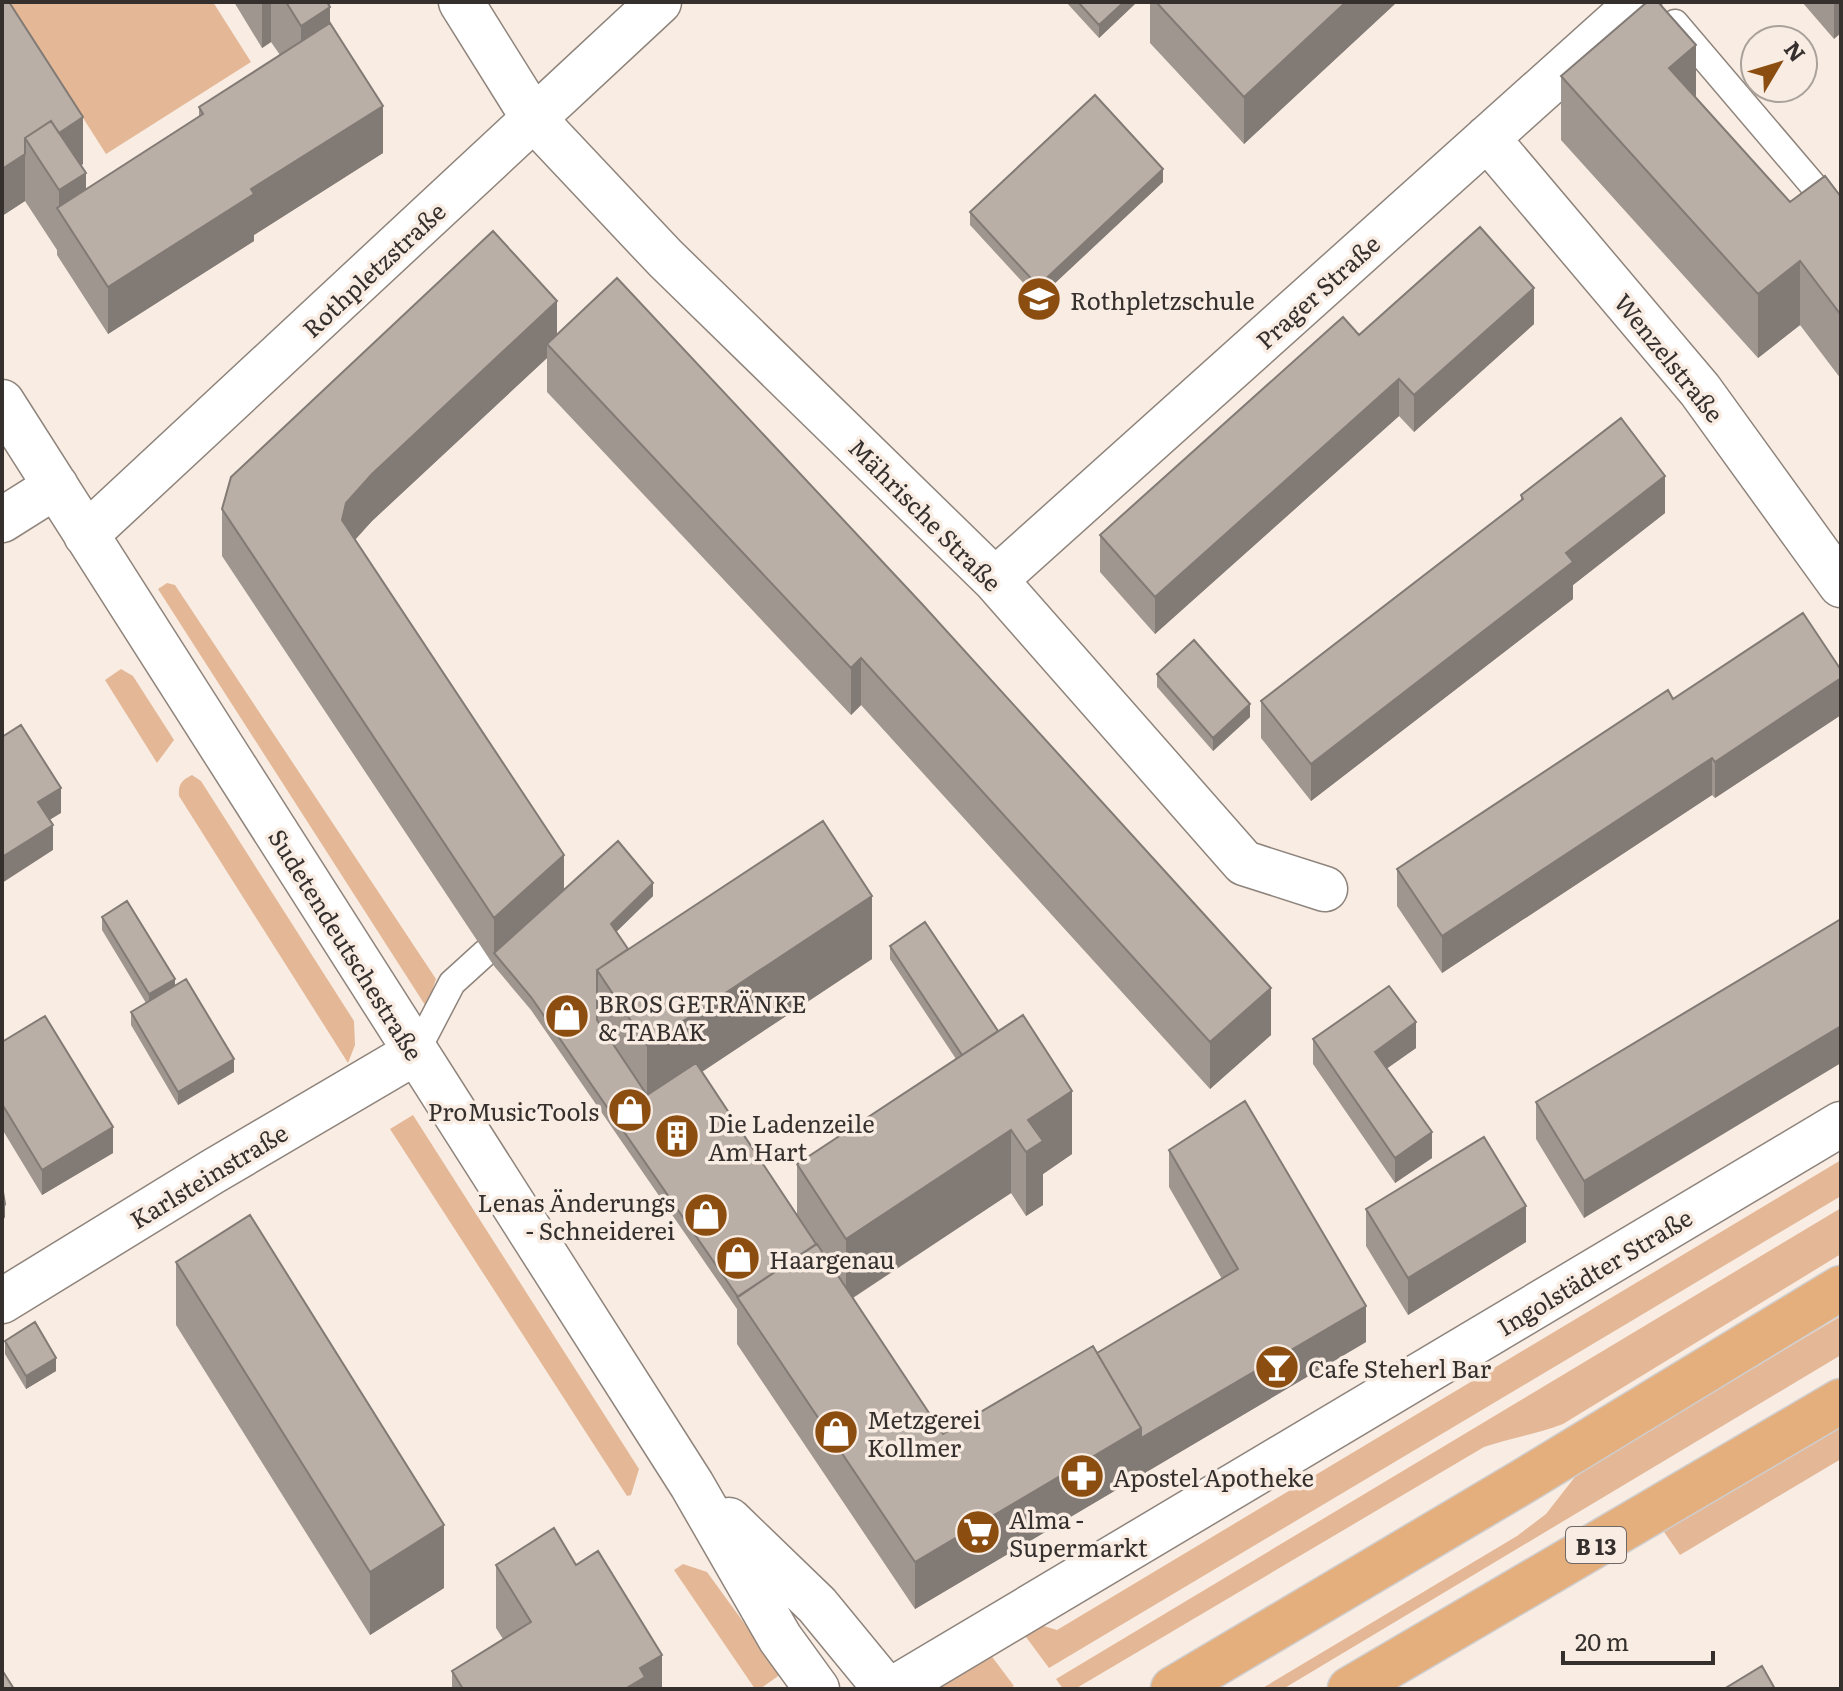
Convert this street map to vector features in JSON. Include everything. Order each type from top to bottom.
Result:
[{"type":"main road","points":[[1173,1689],[1841,1288]]},
{"type":"main road","name":"B 13","points":[[1350,1689],[1841,1401]]},
{"type":"street","name":"Mährische Straße","points":[[461,2],[534,119],[665,258],[995,580],[1244,863],[1325,889]]},
{"type":"street","name":"Rothpletzstraße","points":[[86,535],[659,2]]},
{"type":"street","name":"Prager Straße","points":[[995,580],[1639,2]]},
{"type":"street","name":"Wenzelstraße","points":[[1487,138],[1700,390],[1841,585]]},
{"type":"street","name":"Sudetendeutschestraße","points":[[2,402],[692,1485],[780,1638],[817,1689]]},
{"type":"street","points":[[2,520],[56,486]]},
{"type":"street","name":"Karlsteinstraße","points":[[2,1301],[225,1164],[416,1052]]},
{"type":"street","name":"Ingolstädter Straße","points":[[893,1689],[1841,1124]]},
{"type":"street","name":"Sudetendeutschestraße","points":[[692,1485],[817,1605],[886,1689]]},
{"type":"lane","points":[[1657,2],[1841,218]]},
{"type":"lane","points":[[416,1052],[452,983],[485,953]]},
{"type":"shaded area","points":[[9,2],[213,2],[251,62],[106,154]]},
{"type":"shaded area","points":[[167,583],[175,585],[436,979],[425,1005],[158,589]]},
{"type":"shaded area","points":[[121,669],[133,676],[174,740],[157,763],[105,680]]},
{"type":"shaded area","points":[[192,775],[201,781],[354,1021],[355,1045],[348,1063],[179,796],[181,783]]},
{"type":"shaded area","points":[[413,1115],[639,1469],[631,1495],[627,1496],[390,1129]]},
{"type":"shaded area","points":[[1841,1160],[1841,1196],[1049,1668],[1023,1633],[1037,1624],[1057,1630]]},
{"type":"shaded area","points":[[1841,1208],[1841,1254],[1563,1424],[1484,1447],[1075,1689],[1063,1689],[1056,1679]]},
{"type":"shaded area","points":[[1841,1316],[1841,1355],[1283,1689],[1261,1689],[1517,1536],[1546,1514],[1578,1473]]},
{"type":"shaded area","points":[[1841,1419],[1841,1459],[1680,1555],[1660,1526]]},
{"type":"shaded area","points":[[683,1564],[707,1572],[781,1674],[760,1689],[755,1689],[674,1570]]},
{"type":"shaded area","points":[[990,1654],[1014,1686],[1008,1689],[938,1689]]},
{"type":"building","points":[[2,2],[9,2],[83,117],[59,133],[51,121],[25,138],[25,154],[2,169]]},
{"type":"building","points":[[286,2],[327,2],[330,7],[301,26]]},
{"type":"building","points":[[1078,2],[1124,2],[1099,25]]},
{"type":"building","points":[[1156,2],[1346,2],[1244,97]]},
{"type":"building","points":[[1647,2],[1658,2],[1696,45],[1669,68],[1790,202],[1825,176],[1841,197],[1841,315],[1800,261],[1758,294],[1561,76]]},
{"type":"building","points":[[330,23],[383,106],[251,189],[254,194],[108,287],[57,208],[203,114],[199,107]]},
{"type":"building","points":[[1095,95],[1163,169],[1038,286],[970,212]]},
{"type":"building","points":[[51,121],[86,173],[59,190],[25,138]]},
{"type":"building","points":[[1480,227],[1534,288],[1414,395],[1399,379],[1155,597],[1100,535],[1343,317],[1359,335]]},
{"type":"building","points":[[493,231],[557,301],[372,474],[346,503],[342,520],[564,855],[494,918],[222,509],[231,477]]},
{"type":"building","points":[[617,278],[922,604],[1271,988],[1210,1042],[861,658],[851,668],[547,344]]},
{"type":"building","points":[[1621,418],[1665,476],[1566,553],[1573,562],[1311,764],[1261,701],[1523,499],[1521,495]]},
{"type":"building","points":[[1803,613],[1841,670],[1841,678],[1715,762],[1712,758],[1442,936],[1397,869],[1668,690],[1673,699]]},
{"type":"building","points":[[1194,640],[1250,704],[1213,738],[1157,674]]},
{"type":"building","points":[[21,725],[61,788],[38,802],[53,825],[2,857],[2,737]]},
{"type":"building","points":[[823,821],[872,896],[647,1045],[597,970]]},
{"type":"building","name":"Die Ladenzeile Am Hart","points":[[618,841],[653,883],[611,924],[628,949],[597,970],[597,1020],[647,1095],[696,1063],[816,1244],[738,1297],[531,997],[494,953]]},
{"type":"building","points":[[127,901],[175,979],[149,994],[102,917]]},
{"type":"building","points":[[1841,919],[1841,1026],[1584,1181],[1536,1102]]},
{"type":"building","points":[[925,922],[998,1031],[962,1055],[890,946]]},
{"type":"building","points":[[186,979],[234,1059],[178,1092],[131,1012]]},
{"type":"building","points":[[1389,986],[1416,1022],[1375,1052],[1432,1132],[1395,1158],[1313,1039]]},
{"type":"building","points":[[1023,1015],[1072,1091],[1028,1120],[1043,1141],[1026,1152],[1011,1130],[846,1239],[797,1164]]},
{"type":"building","points":[[45,1016],[113,1127],[42,1170],[2,1104],[2,1042]]},
{"type":"building","points":[[1245,1101],[1366,1306],[1141,1438],[1141,1428],[1097,1353],[1238,1269],[1169,1150]]},
{"type":"building","points":[[1484,1137],[1526,1206],[1408,1278],[1366,1209]]},
{"type":"building","points":[[250,1215],[444,1525],[370,1572],[176,1262]]},
{"type":"building","points":[[817,1244],[943,1434],[1093,1346],[1141,1428],[915,1562],[737,1297]]},
{"type":"building","points":[[35,1322],[56,1358],[26,1376],[5,1341]]},
{"type":"building","points":[[554,1528],[576,1565],[598,1551],[662,1655],[640,1668],[645,1677],[625,1689],[463,1689],[452,1671],[531,1622],[496,1565]]},
{"type":"building","points":[[1762,1666],[1775,1689],[1724,1689]]},
{"type":"building","points":[[2,1670],[14,1689],[2,1689]]},
{"type":"place","name":"Rothpletzschule","points":[[1039,299]]},
{"type":"place","name":"BROS GETRÄNKE & TABAK","points":[[567,1016]]},
{"type":"place","name":"ProMusicTools","points":[[630,1110]]},
{"type":"place","name":"Die Ladenzeile Am Hart","points":[[677,1136]]},
{"type":"place","name":"Lenas Änderungs - Schneiderei","points":[[706,1215]]},
{"type":"place","name":"Haargenau","points":[[738,1258]]},
{"type":"place","name":"Cafe Steherl Bar","points":[[1277,1367]]},
{"type":"place","name":"Metzgerei Kollmer","points":[[836,1432]]},
{"type":"place","name":"Apostel Apotheke","points":[[1082,1476]]},
{"type":"place","name":"Alma - Supermarkt","points":[[978,1532]]}]
